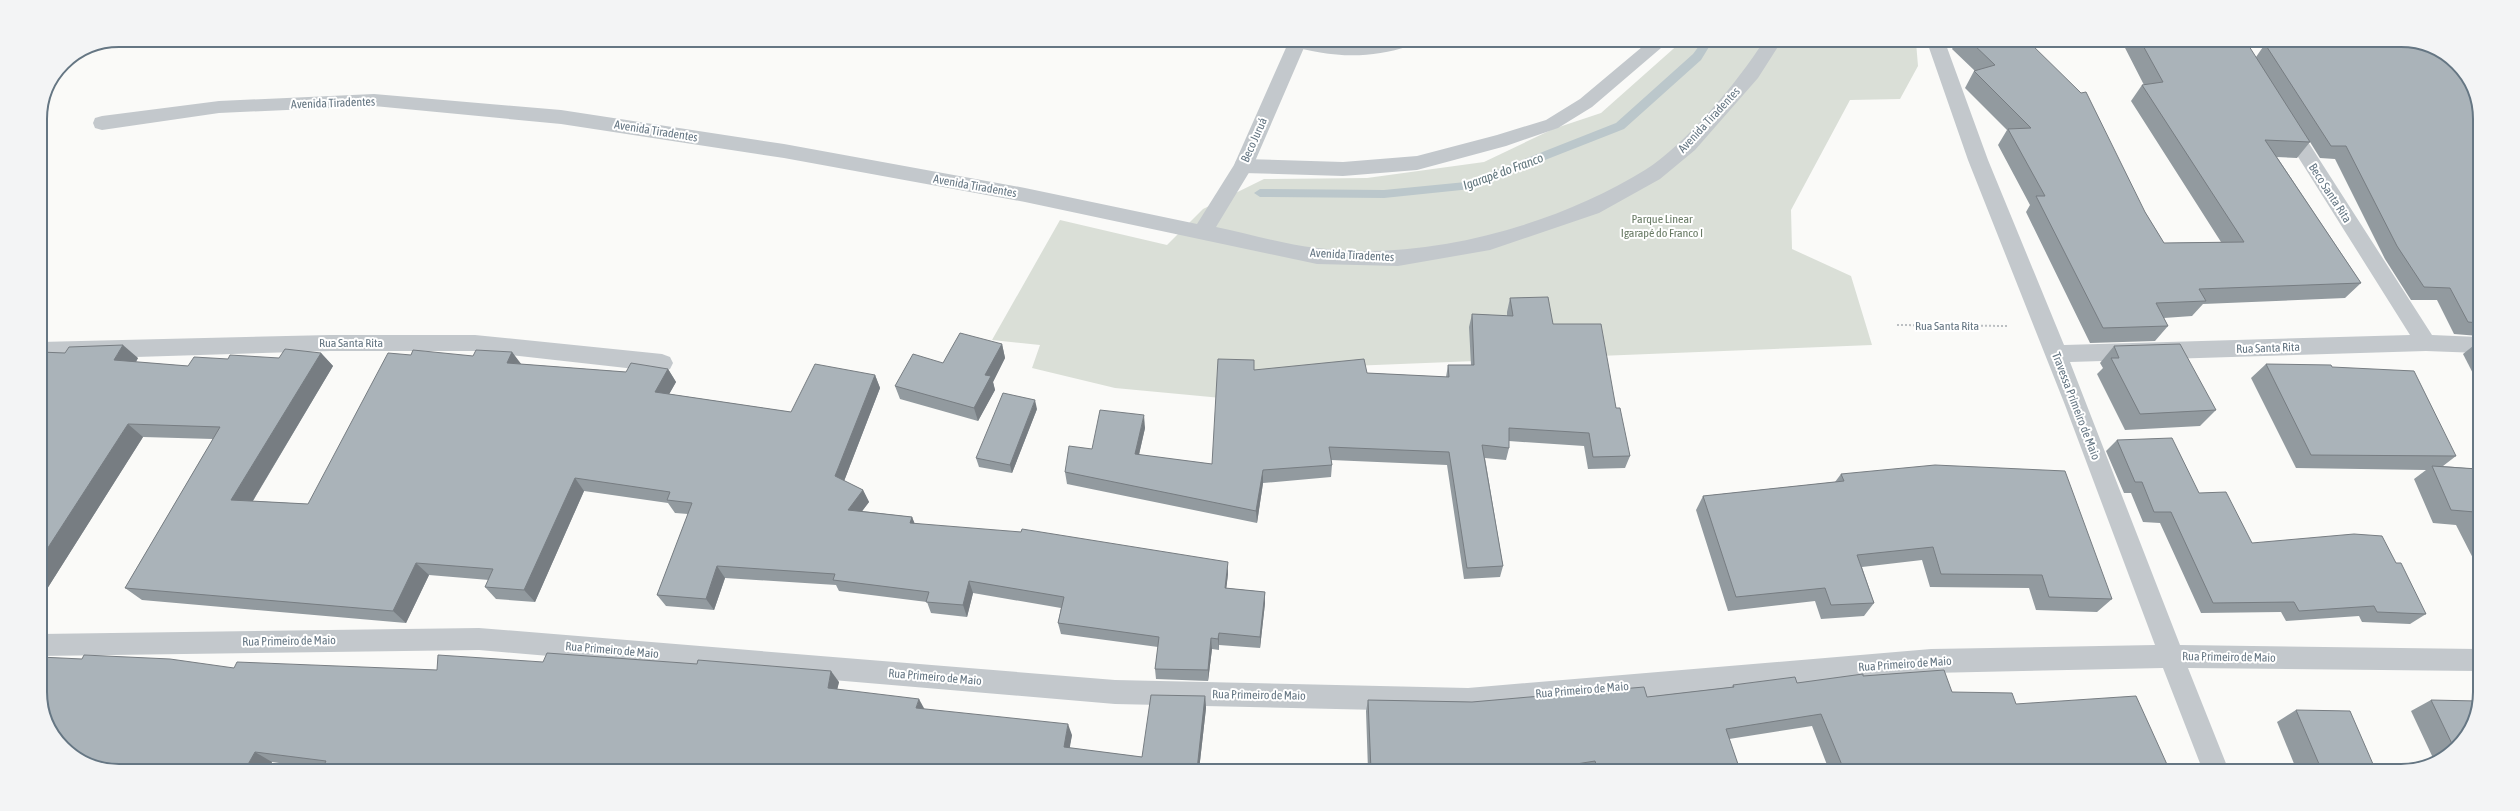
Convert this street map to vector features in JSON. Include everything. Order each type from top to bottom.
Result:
[{"type":"street","name":"Beco Juruá","points":[[1202,233],[1243,166],[1293,47]]},
{"type":"street","name":"Avenida Tiradentes","points":[[102,124],[219,107],[374,100],[561,117],[792,152],[1025,195],[1317,256],[1398,258],[1483,246],[1592,208],[1653,174],[1688,145],[1752,74],[1769,47]]},
{"type":"street","name":"Travessa Primeiro de Maio","points":[[1938,47],[1955,103],[2056,354],[2213,764]]},
{"type":"street","name":"Beco Santa Rita","points":[[2277,109],[2426,343]]},
{"type":"street","name":"Rua Santa Rita","points":[[47,351],[330,343],[475,343],[662,363]]},
{"type":"street","name":"Rua Santa Rita","points":[[2056,354],[2426,343],[2473,345]]},
{"type":"street","name":"Rua Primeiro de Maio","points":[[47,645],[479,639],[1115,692],[1468,700],[1931,661],[2171,656],[2473,660]]},
{"type":"lane","points":[[1328,47],[1362,52],[1391,47]]},
{"type":"lane","points":[[1243,166],[1342,170],[1417,163],[1500,141],[1552,124],[1586,103],[1653,47]]},
{"type":"path","name":"Rua Santa Rita","points":[[1897,325],[2045,326]]},
{"type":"green space","name":"Parque Linear Igarapé do Franco I","points":[[1675,47],[1916,47],[1918,66],[1900,99],[1850,100],[1791,210],[1792,249],[1851,276],[1872,345],[1325,367],[1276,403],[1115,388],[1032,368],[1040,345],[992,340],[1060,220],[1167,245],[1203,209],[1264,179],[1367,178],[1484,162],[1553,129],[1601,113]]},
{"type":"building","points":[[1976,47],[2034,47],[2081,93],[2086,92],[2145,212],[2164,243],[2244,242],[2142,85],[2163,82],[2144,47],[2250,47],[2310,142],[2265,140],[2361,283],[2199,289],[2206,301],[2156,303],[2168,326],[2103,328],[2036,196],[2045,196],[2008,129],[2031,128],[1974,71],[1995,65]]},
{"type":"building","points":[[2267,47],[2401,47],[2420,49],[2441,59],[2458,75],[2468,91],[2473,114],[2473,322],[2468,322],[2450,288],[2424,287],[2397,246],[2346,146],[2331,146]]},
{"type":"building","points":[[1548,297],[1553,324],[1601,324],[1616,408],[1620,408],[1630,456],[1593,457],[1589,433],[1509,428],[1509,448],[1482,445],[1503,566],[1467,568],[1449,452],[1329,447],[1332,465],[1263,470],[1256,511],[1065,472],[1069,446],[1092,449],[1100,410],[1144,415],[1135,454],[1212,464],[1218,359],[1254,360],[1254,370],[1364,359],[1367,373],[1449,377],[1448,365],[1474,365],[1472,314],[1513,316],[1510,298]]},
{"type":"building","points":[[960,333],[1002,344],[985,375],[991,376],[974,408],[895,386],[913,354],[943,363]]},
{"type":"building","points":[[2180,344],[2216,410],[2140,414],[2111,358],[2119,358],[2114,346]]},
{"type":"building","points":[[123,345],[114,360],[188,366],[194,357],[228,359],[230,355],[279,358],[285,349],[321,353],[231,500],[308,504],[388,353],[411,355],[413,350],[473,356],[476,350],[512,352],[507,363],[626,372],[631,363],[668,369],[655,392],[791,412],[815,364],[875,375],[835,476],[863,490],[848,510],[912,517],[910,523],[1021,532],[1022,529],[1228,562],[1225,588],[1265,592],[1260,637],[1219,633],[1218,639],[1211,638],[1208,670],[1155,669],[1159,637],[1058,623],[1064,597],[969,581],[963,605],[926,602],[929,592],[833,580],[835,574],[717,566],[706,599],[657,595],[692,503],[667,500],[670,492],[575,478],[524,590],[485,587],[493,569],[416,563],[393,611],[125,588],[220,427],[128,424],[47,549],[47,352],[65,353],[69,347]]},
{"type":"building","points":[[2266,364],[2331,365],[2332,367],[2414,371],[2456,456],[2311,455]]},
{"type":"building","points":[[1003,393],[1035,400],[1010,465],[976,458]]},
{"type":"building","points":[[2172,438],[2199,493],[2226,492],[2252,543],[2354,534],[2382,536],[2396,563],[2401,563],[2426,614],[2377,612],[2374,606],[2299,611],[2294,602],[2213,603],[2171,512],[2154,512],[2142,482],[2135,482],[2117,440]]},
{"type":"building","points":[[1935,465],[2065,471],[2112,599],[2049,597],[2042,575],[1941,574],[1933,547],[1857,555],[1874,603],[1831,605],[1825,588],[1736,597],[1703,496],[1844,481],[1841,474]]},
{"type":"building","points":[[2432,466],[2473,469],[2473,512],[2451,510]]},
{"type":"building","points":[[547,653],[697,664],[698,660],[831,671],[828,688],[919,699],[916,708],[1068,724],[1064,747],[1142,757],[1151,695],[1205,696],[1198,764],[324,764],[326,761],[255,752],[248,764],[119,764],[100,762],[91,759],[71,746],[62,736],[52,720],[47,697],[47,657],[82,659],[84,655],[170,659],[234,668],[237,662],[437,670],[438,655],[543,662]]},
{"type":"building","points":[[1944,670],[1952,692],[2012,693],[2016,704],[2136,696],[2167,764],[1842,764],[1821,714],[1726,729],[1738,764],[1596,764],[1595,761],[1576,764],[1371,764],[1368,700],[1472,702],[1644,687],[1647,697],[1734,687],[1733,685],[1795,677],[1797,683],[1863,674],[1863,676]]},
{"type":"building","points":[[2431,700],[2472,701],[2468,720],[2452,743]]},
{"type":"building","points":[[2296,710],[2350,711],[2373,764],[2319,764]]},
{"type":"waterway","name":"Igarapé do Franco","points":[[1260,193],[1384,194],[1467,186],[1620,126],[1697,57],[1704,47]]}]
